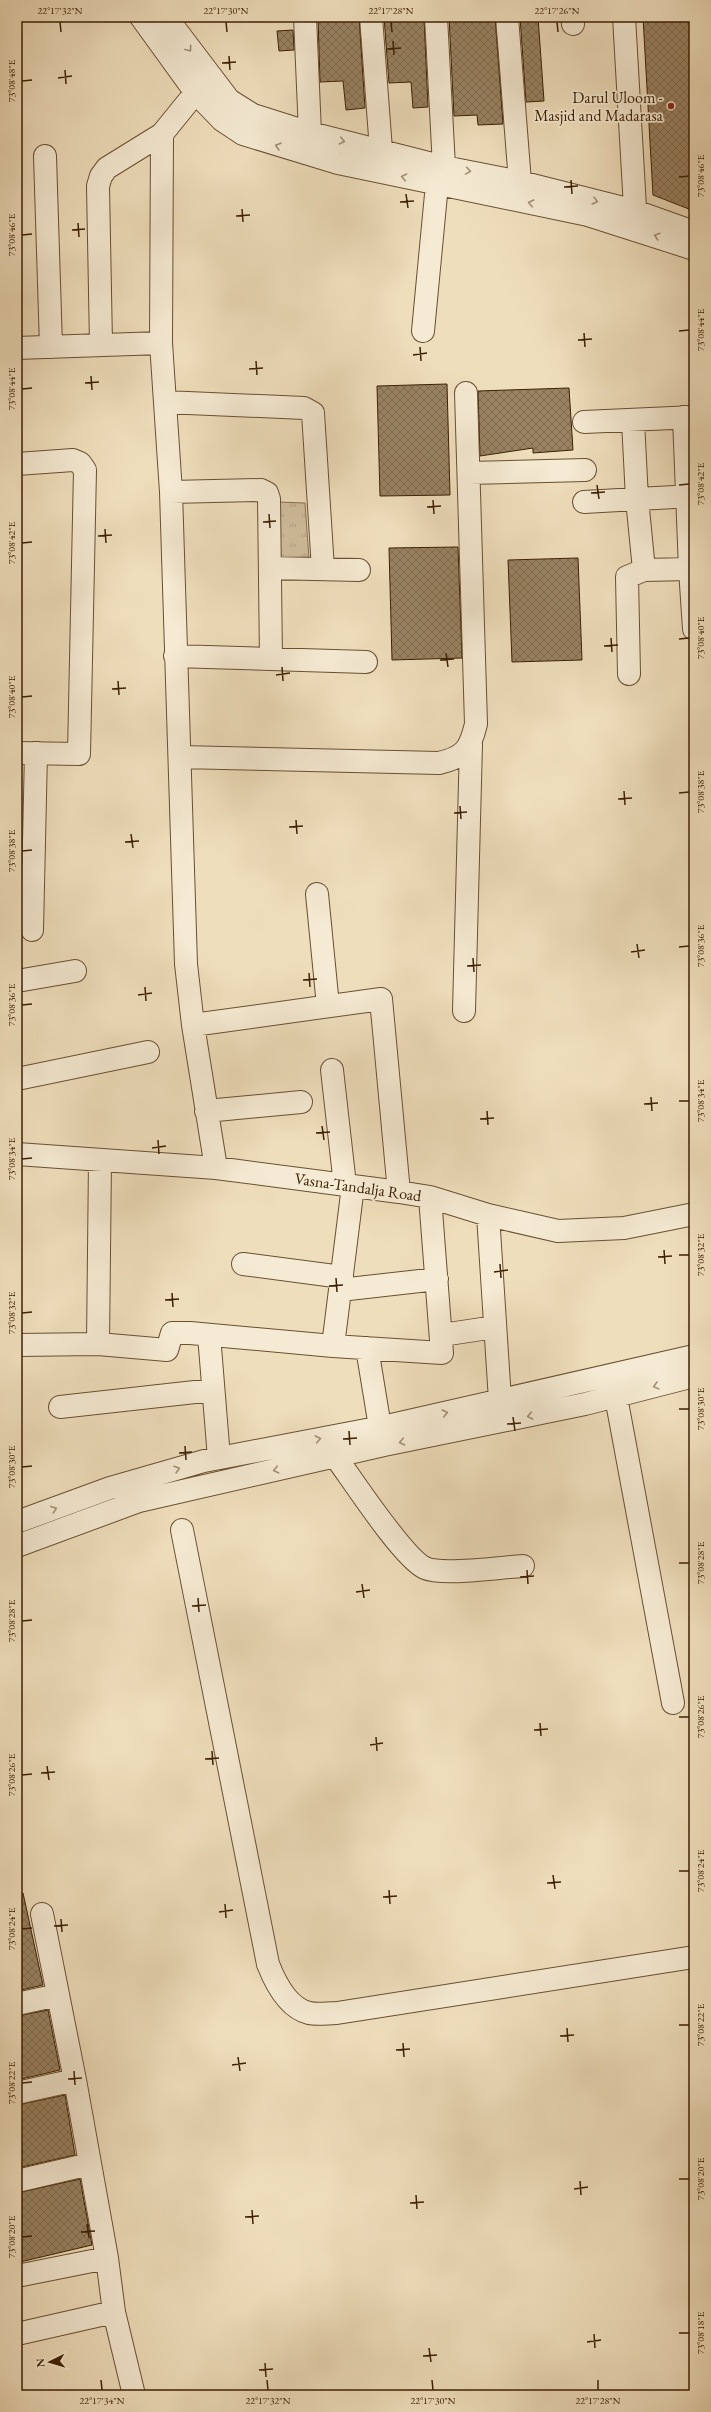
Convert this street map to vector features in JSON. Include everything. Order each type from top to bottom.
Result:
[{"type":"street","points":[[141,17],[196,93],[222,120],[243,134],[255,139],[338,163],[441,176],[520,182],[636,220],[694,249]]},
{"type":"street","points":[[305,17],[310,133]]},
{"type":"street","points":[[371,17],[381,150]]},
{"type":"street","points":[[423,331],[441,176],[436,17]]},
{"type":"street","points":[[507,17],[520,182]]},
{"type":"street","points":[[624,17],[636,220]]},
{"type":"street","points":[[171,18],[209,75],[229,100],[254,114],[310,133],[381,150],[441,176],[588,215],[636,220],[694,232]]},
{"type":"street","points":[[100,344],[98,186],[101,176],[107,168],[162,134],[209,75]]},
{"type":"street","points":[[162,134],[160,343],[171,492],[175,656],[180,758],[183,909],[192,1025],[216,1168]]},
{"type":"street","points":[[45,156],[51,347]]},
{"type":"street","points":[[17,348],[160,343]]},
{"type":"street","points":[[464,1011],[471,744],[476,724],[466,393]]},
{"type":"street","points":[[164,402],[304,408],[313,413],[323,570]]},
{"type":"street","points":[[584,422],[633,421],[689,417],[694,629]]},
{"type":"street","points":[[633,421],[644,570]]},
{"type":"street","points":[[17,464],[73,460],[80,463],[85,470],[79,754],[26,753],[25,853],[32,930]]},
{"type":"street","points":[[469,474],[585,470]]},
{"type":"street","points":[[171,492],[261,490],[267,493],[269,499],[271,659]]},
{"type":"street","points":[[584,502],[691,496]]},
{"type":"street","points":[[270,568],[360,570]]},
{"type":"street","points":[[629,674],[627,577],[644,570],[692,569]]},
{"type":"street","points":[[175,656],[366,662]]},
{"type":"street","points":[[180,758],[439,763],[460,755],[471,744]]},
{"type":"street","points":[[318,894],[328,1006]]},
{"type":"street","points":[[17,981],[75,971]]},
{"type":"street","points":[[192,1025],[381,999],[399,1192]]},
{"type":"street","points":[[17,1078],[148,1052]]},
{"type":"street","points":[[332,1070],[349,1185],[341,1283],[333,1346]]},
{"type":"street","points":[[206,1110],[301,1102]]},
{"type":"street","name":"Vasna-Tandalja Road","points":[[17,1154],[216,1168],[399,1192],[430,1197],[488,1215],[558,1231],[624,1228],[694,1214]]},
{"type":"street","points":[[98,1344],[100,1160]]},
{"type":"street","points":[[17,1345],[98,1344],[167,1350],[172,1333],[210,1334],[333,1346],[442,1353],[442,1335],[430,1197]]},
{"type":"street","points":[[488,1215],[500,1400]]},
{"type":"street","points":[[243,1264],[341,1283],[437,1279]]},
{"type":"street","points":[[442,1335],[495,1327]]},
{"type":"street","points":[[210,1334],[219,1458]]},
{"type":"street","points":[[367,1348],[380,1427]]},
{"type":"street","points":[[17,1522],[110,1488],[219,1458],[380,1427],[694,1356]]},
{"type":"street","points":[[17,1546],[139,1501],[335,1456],[616,1397],[694,1376]]},
{"type":"street","points":[[60,1407],[214,1390]]},
{"type":"street","points":[[616,1397],[673,1703]]},
{"type":"street","points":[[335,1456],[394,1536],[416,1562],[426,1568],[440,1571],[523,1566]]},
{"type":"street","points":[[182,1530],[268,1964],[274,1980],[300,2010],[311,2014],[337,2012],[694,1957]]},
{"type":"street","points":[[42,1914],[75,2080],[107,2258],[114,2312],[134,2395]]},
{"type":"street","points":[[17,2004],[58,1995]]},
{"type":"street","points":[[17,2093],[75,2080]]},
{"type":"street","points":[[17,2180],[90,2164]]},
{"type":"street","points":[[17,2276],[107,2258]]},
{"type":"street","points":[[17,2334],[114,2312]]},
{"type":"green space","points":[[277,502],[305,503],[309,559],[281,561]]},
{"type":"building","points":[[359,17],[365,108],[346,110],[343,81],[320,82],[318,18]]},
{"type":"building","points":[[384,17],[424,17],[428,107],[413,108],[411,82],[389,83]]},
{"type":"building","points":[[449,17],[495,17],[503,124],[478,125],[477,115],[454,116]]},
{"type":"building","points":[[520,17],[538,17],[544,101],[526,102]]},
{"type":"building","name":"Darul Uloom - Masjid and Madarasa","points":[[643,17],[694,17],[694,211],[653,195]]},
{"type":"building","points":[[293,30],[294,50],[279,51],[277,31]]},
{"type":"building","points":[[447,384],[450,495],[380,496],[377,386]]},
{"type":"building","points":[[569,388],[573,450],[533,453],[533,448],[480,456],[478,391]]},
{"type":"building","points":[[458,547],[462,658],[392,660],[389,548]]},
{"type":"building","points":[[578,558],[582,660],[512,662],[508,560]]},
{"type":"building","points":[[23,1893],[43,1985],[17,1991],[17,1894]]},
{"type":"building","points":[[48,2010],[60,2070],[17,2080],[17,2016]]},
{"type":"building","points":[[65,2095],[75,2155],[17,2168],[17,2105]]},
{"type":"building","points":[[80,2179],[92,2245],[20,2262],[17,2248],[17,2193]]},
{"type":"place","name":"Darul Uloom - Masjid and Madarasa","points":[[671,106]]}]
